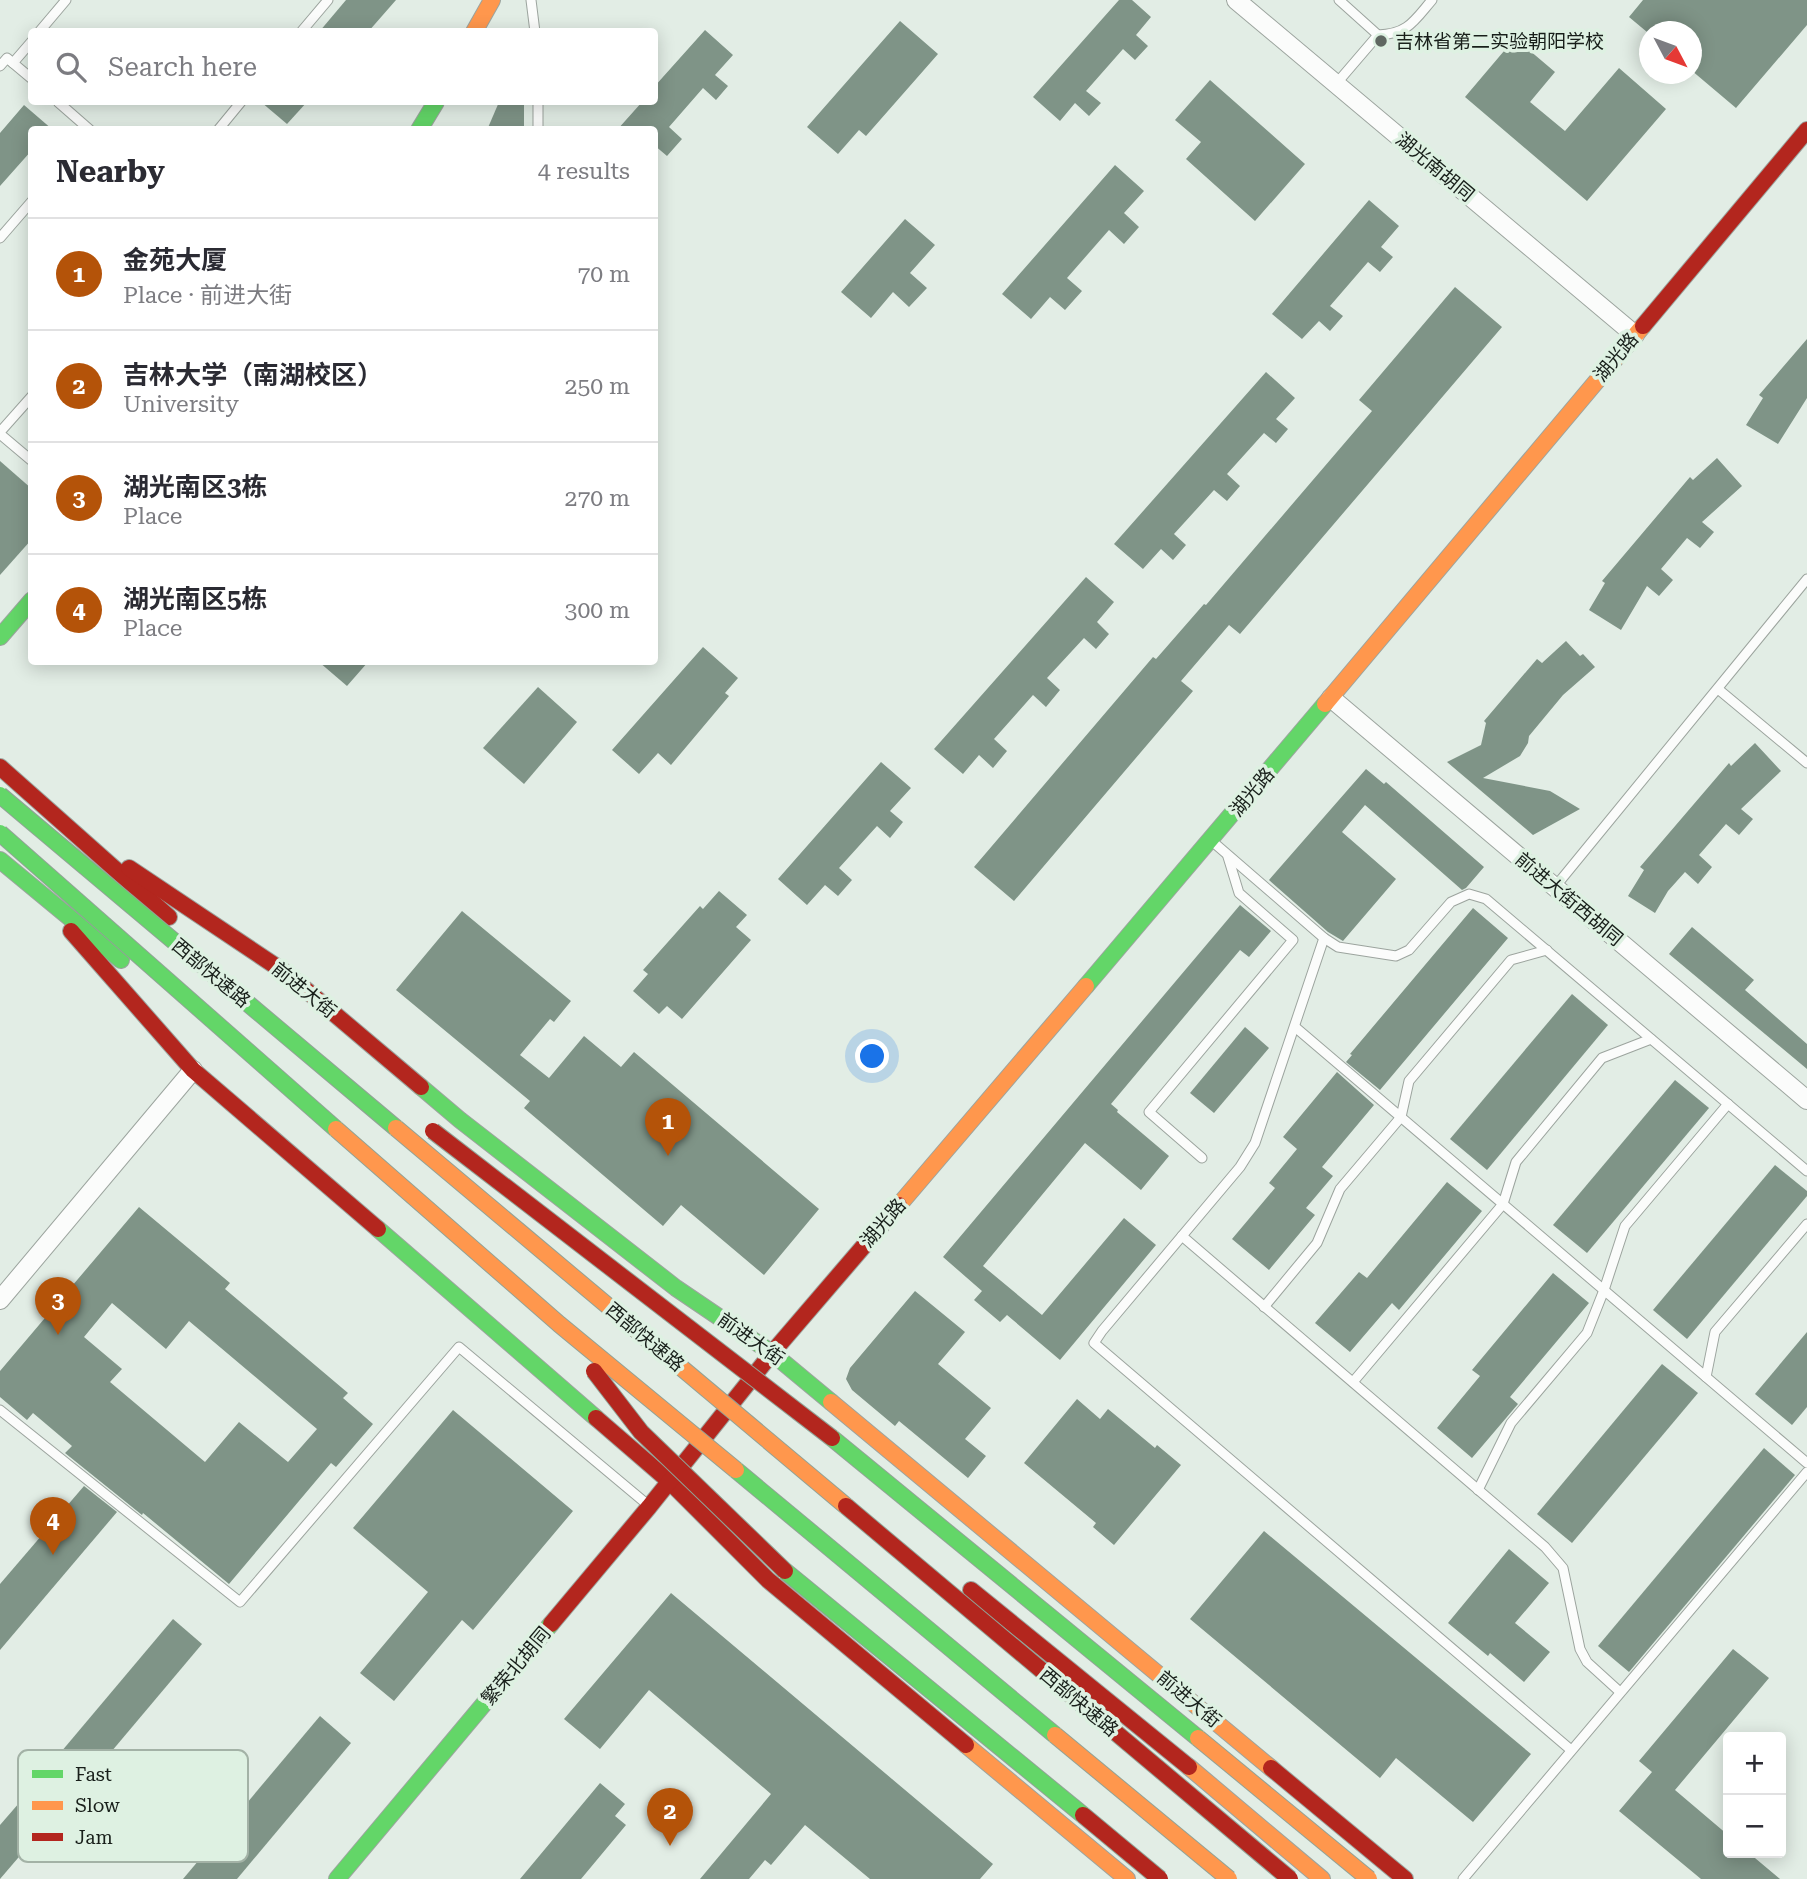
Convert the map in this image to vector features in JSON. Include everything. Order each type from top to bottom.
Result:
[{"type":"main road","points":[[476,28],[492,0]]},
{"type":"main road","points":[[421,126],[434,105]]},
{"type":"main road","name":"湖光路","points":[[694,1451],[772,1353],[1211,840],[1807,130]]},
{"type":"main road","points":[[0,637],[28,605]]},
{"type":"main road","name":"前进大街","points":[[0,767],[297,1030],[452,1163],[1169,1750],[1322,1879]]},
{"type":"main road","name":"西部快速路","points":[[0,795],[1290,1879]]},
{"type":"main road","name":"前进大街","points":[[73,830],[286,973],[460,1120],[676,1288],[772,1353],[1405,1879]]},
{"type":"main road","name":"西部快速路","points":[[0,833],[559,1324],[1229,1879]]},
{"type":"main road","points":[[0,860],[243,1061],[694,1451],[1205,1879]]},
{"type":"main road","points":[[30,885],[193,1070],[669,1481],[768,1580],[1127,1879]]},
{"type":"main road","points":[[188,954],[355,1072]]},
{"type":"main road","points":[[420,1121],[875,1471],[1369,1879]]},
{"type":"main road","points":[[559,1324],[641,1432],[789,1574],[1160,1879]]},
{"type":"main road","name":"繁荣北胡同","points":[[337,1879],[694,1451]]},
{"type":"street","name":"湖光南胡同","points":[[1236,0],[1635,335]]},
{"type":"street","name":"前进大街西胡同","points":[[1331,698],[1807,1100]]},
{"type":"street","points":[[0,1300],[193,1070]]},
{"type":"lane","points":[[43,28],[66,0]]},
{"type":"lane","points":[[304,28],[328,0]]},
{"type":"lane","points":[[531,0],[534,28]]},
{"type":"lane","points":[[1339,0],[1378,35],[1395,34],[1409,27],[1432,0]]},
{"type":"lane","points":[[1336,84],[1378,35]]},
{"type":"lane","points":[[13,63],[28,46]]},
{"type":"lane","points":[[0,66],[7,58],[28,76]]},
{"type":"lane","points":[[61,105],[85,126]]},
{"type":"lane","points":[[221,126],[239,105]]},
{"type":"lane","points":[[537,126],[538,105]]},
{"type":"lane","points":[[0,238],[28,206]]},
{"type":"lane","points":[[28,401],[0,433],[28,458]]},
{"type":"lane","points":[[1555,887],[1807,579]]},
{"type":"lane","points":[[1718,689],[1807,763]]},
{"type":"lane","points":[[1211,840],[1324,938],[1338,947],[1395,956],[1409,950],[1451,902],[1469,894],[1486,900],[1807,1171]]},
{"type":"lane","points":[[1202,1158],[1149,1112],[1293,940],[1239,893],[1228,855]]},
{"type":"lane","points":[[1324,938],[1255,1143],[1240,1167],[1094,1343],[1571,1750]]},
{"type":"lane","points":[[1264,1307],[1317,1244],[1339,1189],[1401,1117],[1409,1082],[1511,960],[1546,950]]},
{"type":"lane","points":[[1295,1027],[1807,1463]]},
{"type":"lane","points":[[1353,1382],[1503,1204],[1516,1163],[1602,1058],[1651,1039]]},
{"type":"lane","points":[[1478,1490],[1511,1423],[1587,1332],[1625,1226],[1728,1104]]},
{"type":"lane","points":[[1706,1377],[1715,1332],[1807,1224]]},
{"type":"lane","points":[[1182,1236],[1545,1547],[1563,1568],[1580,1649],[1587,1662],[1620,1692]]},
{"type":"lane","points":[[0,1410],[240,1602],[459,1347],[649,1507]]},
{"type":"lane","points":[[1463,1879],[1807,1472]]},
{"type":"building","points":[[346,0],[396,0],[372,28],[322,28]]},
{"type":"building","points":[[1119,0],[1132,0],[1151,17],[1136,35],[1148,46],[1135,60],[1123,49],[1086,91],[1101,103],[1089,116],[1075,103],[1060,121],[1033,97]]},
{"type":"building","points":[[1643,0],[1807,0],[1807,25],[1736,108],[1702,79],[1702,21],[1639,21],[1639,25],[1629,17]]},
{"type":"building","points":[[900,21],[938,54],[866,136],[859,130],[838,154],[807,127]]},
{"type":"building","points":[[705,30],[733,55],[715,75],[728,86],[716,100],[703,88],[669,127],[682,139],[667,156],[658,148],[658,126],[621,126],[639,105],[658,105],[658,83]]},
{"type":"building","points":[[1515,38],[1555,72],[1530,102],[1565,131],[1619,68],[1666,109],[1587,201],[1465,97]]},
{"type":"building","points":[[1210,80],[1305,164],[1255,221],[1186,159],[1201,142],[1175,120]]},
{"type":"building","points":[[24,105],[48,126],[28,126],[28,154],[0,186],[0,133]]},
{"type":"building","points":[[265,105],[304,105],[287,124]]},
{"type":"building","points":[[498,105],[524,105],[524,126],[489,126]]},
{"type":"building","points":[[1115,165],[1144,191],[1124,213],[1139,227],[1124,244],[1109,230],[1067,278],[1082,291],[1065,310],[1050,297],[1031,319],[1002,294]]},
{"type":"building","points":[[1369,200],[1399,226],[1381,247],[1393,257],[1380,272],[1368,262],[1330,306],[1343,316],[1330,331],[1319,321],[1302,339],[1272,314]]},
{"type":"building","points":[[905,219],[935,245],[910,273],[927,288],[909,307],[893,292],[871,318],[841,292]]},
{"type":"building","points":[[1455,287],[1502,327],[1240,634],[1229,625],[1181,681],[1193,691],[1014,901],[974,867],[1153,657],[1156,659],[1204,604],[1206,605],[1372,411],[1359,400]]},
{"type":"building","points":[[1807,339],[1807,398],[1778,444],[1746,425],[1763,398],[1759,395]]},
{"type":"building","points":[[1266,372],[1295,398],[1276,419],[1288,429],[1276,443],[1264,433],[1227,474],[1240,486],[1227,501],[1214,490],[1174,534],[1186,545],[1173,560],[1161,549],[1143,569],[1114,544]]},
{"type":"building","points":[[1717,458],[1742,486],[1702,522],[1714,532],[1700,548],[1687,538],[1661,569],[1673,580],[1659,596],[1647,586],[1621,630],[1589,610],[1605,583],[1602,581],[1690,477],[1693,480]]},
{"type":"building","points":[[0,461],[28,486],[28,544],[0,575]]},
{"type":"building","points":[[1086,577],[1114,602],[1097,622],[1109,634],[1096,649],[1084,638],[1047,678],[1060,690],[1046,707],[1033,695],[994,739],[1007,751],[993,768],[979,755],[963,774],[934,749]]},
{"type":"building","points":[[1566,641],[1595,667],[1563,695],[1529,736],[1520,756],[1483,778],[1550,791],[1580,809],[1533,835],[1447,762],[1481,745],[1486,723],[1484,721],[1537,659],[1542,663]]},
{"type":"building","points":[[703,647],[738,678],[725,693],[729,696],[671,765],[658,753],[639,774],[612,750]]},
{"type":"building","points":[[322,665],[365,665],[347,686]]},
{"type":"building","points":[[538,687],[577,722],[524,784],[483,748]]},
{"type":"building","points":[[1755,743],[1781,771],[1741,809],[1753,819],[1739,835],[1726,824],[1699,855],[1712,867],[1698,884],[1685,872],[1668,891],[1655,913],[1628,896],[1644,870],[1640,867],[1729,763],[1731,766]]},
{"type":"building","points":[[881,762],[911,788],[890,811],[903,822],[890,838],[877,826],[839,868],[852,880],[838,896],[825,885],[807,905],[778,879]]},
{"type":"building","points":[[1366,769],[1384,784],[1386,782],[1484,867],[1462,890],[1365,805],[1342,832],[1396,879],[1343,941],[1328,932],[1269,880]]},
{"type":"building","points":[[719,891],[747,915],[736,927],[751,940],[682,1019],[667,1006],[659,1014],[633,991],[648,974],[643,970],[700,906],[703,909]]},
{"type":"building","points":[[1240,905],[1271,931],[1249,957],[1240,950],[1111,1104],[1169,1156],[1141,1190],[1085,1143],[983,1266],[1042,1315],[1124,1218],[1156,1245],[1060,1360],[1007,1315],[1000,1322],[974,1300],[982,1291],[943,1257]]},
{"type":"building","points":[[1473,908],[1508,938],[1380,1090],[1346,1062],[1352,1055],[1350,1054]]},
{"type":"building","points":[[462,911],[571,1001],[554,1022],[550,1019],[520,1055],[549,1078],[584,1036],[621,1067],[634,1052],[819,1209],[764,1275],[681,1205],[663,1226],[524,1108],[530,1101],[396,990]]},
{"type":"building","points":[[1692,927],[1754,980],[1745,990],[1807,1044],[1807,1069],[1669,954]]},
{"type":"building","points":[[1572,994],[1608,1025],[1487,1170],[1450,1139]]},
{"type":"building","points":[[1245,1027],[1269,1048],[1214,1113],[1190,1093]]},
{"type":"building","points":[[1337,1072],[1374,1105],[1322,1167],[1333,1176],[1306,1208],[1315,1215],[1269,1270],[1232,1239],[1275,1188],[1269,1183],[1297,1149],[1283,1137]]},
{"type":"building","points":[[1675,1080],[1709,1108],[1587,1253],[1553,1225]]},
{"type":"building","points":[[1775,1165],[1807,1191],[1807,1196],[1687,1339],[1653,1310]]},
{"type":"building","points":[[1447,1182],[1482,1211],[1399,1310],[1392,1303],[1350,1352],[1315,1323],[1359,1272],[1367,1278]]},
{"type":"building","points":[[139,1207],[230,1283],[225,1289],[348,1393],[343,1398],[373,1424],[336,1467],[331,1463],[229,1584],[65,1453],[72,1446],[33,1413],[27,1420],[0,1397],[0,1371]],"holes":[[[112,1303],[166,1349],[189,1321],[317,1429],[288,1462],[239,1422],[205,1462],[110,1382],[122,1369],[84,1337]]]},
{"type":"building","points":[[1553,1273],[1589,1303],[1510,1397],[1518,1404],[1472,1458],[1437,1428],[1480,1376],[1472,1370]]},
{"type":"building","points":[[915,1291],[965,1332],[938,1364],[991,1408],[965,1439],[986,1456],[968,1478],[899,1421],[895,1426],[852,1390],[846,1379],[850,1368]]},
{"type":"building","points":[[1807,1332],[1807,1407],[1792,1425],[1755,1394]]},
{"type":"building","points":[[1662,1364],[1698,1393],[1572,1543],[1537,1514]]},
{"type":"building","points":[[1077,1399],[1100,1419],[1108,1409],[1155,1448],[1157,1445],[1181,1465],[1114,1545],[1093,1527],[1096,1523],[1024,1463]]},
{"type":"building","points":[[453,1410],[573,1511],[473,1630],[462,1620],[394,1701],[360,1673],[428,1592],[353,1528]]},
{"type":"building","points":[[1764,1448],[1795,1475],[1629,1672],[1598,1646]]},
{"type":"building","points":[[84,1486],[117,1512],[0,1650],[0,1584]]},
{"type":"building","points":[[1264,1531],[1531,1754],[1473,1822],[1396,1758],[1380,1778],[1190,1619]]},
{"type":"building","points":[[1509,1549],[1549,1583],[1515,1623],[1550,1652],[1524,1682],[1448,1623]]},
{"type":"building","points":[[671,1593],[993,1864],[980,1879],[870,1879],[805,1825],[771,1865],[765,1860],[749,1879],[700,1879],[771,1794],[649,1690],[600,1749],[564,1719]]},
{"type":"building","points":[[173,1619],[202,1644],[113,1750],[63,1750]]},
{"type":"building","points":[[1733,1649],[1769,1678],[1675,1790],[1723,1831],[1723,1858],[1755,1858],[1780,1879],[1701,1879],[1619,1811],[1652,1772],[1639,1761]]},
{"type":"building","points":[[320,1716],[351,1743],[237,1879],[183,1879],[197,1862],[248,1862],[248,1802]]},
{"type":"building","points":[[600,1783],[625,1804],[615,1816],[626,1825],[581,1879],[520,1879]]},
{"type":"building","points":[[18,1804],[18,1858],[0,1879],[0,1825]]},
{"type":"traffic: fast","points":[[421,126],[434,105]]},
{"type":"traffic: fast","points":[[0,637],[28,605]]},
{"type":"traffic: fast","points":[[1086,986],[1325,704]]},
{"type":"traffic: fast","points":[[0,795],[396,1128]]},
{"type":"traffic: fast","points":[[0,833],[336,1129]]},
{"type":"traffic: fast","points":[[0,860],[121,960]]},
{"type":"traffic: fast","points":[[421,1087],[676,1288],[772,1353],[831,1402]]},
{"type":"traffic: fast","points":[[378,1229],[596,1418]]},
{"type":"traffic: fast","points":[[832,1438],[1198,1738]]},
{"type":"traffic: fast","points":[[736,1470],[1055,1735]]},
{"type":"traffic: fast","points":[[785,1571],[1083,1815]]},
{"type":"traffic: fast","points":[[337,1879],[551,1624]]},
{"type":"traffic: slow","points":[[476,28],[492,0]]},
{"type":"traffic: slow","points":[[1325,704],[1643,326]]},
{"type":"traffic: slow","points":[[899,1205],[1086,986]]},
{"type":"traffic: slow","points":[[396,1128],[846,1506]]},
{"type":"traffic: slow","points":[[336,1129],[559,1324],[736,1470]]},
{"type":"traffic: slow","points":[[831,1402],[1271,1768]]},
{"type":"traffic: slow","points":[[1055,1735],[1229,1879]]},
{"type":"traffic: slow","points":[[1198,1738],[1369,1879]]},
{"type":"traffic: slow","points":[[966,1745],[1127,1879]]},
{"type":"traffic: slow","points":[[1189,1767],[1322,1879]]},
{"type":"traffic: jam","points":[[1643,326],[1807,130]]},
{"type":"traffic: jam","points":[[0,767],[169,917]]},
{"type":"traffic: jam","points":[[129,868],[286,973],[421,1087]]},
{"type":"traffic: jam","points":[[71,931],[193,1070],[378,1229]]},
{"type":"traffic: jam","points":[[433,1131],[832,1438]]},
{"type":"traffic: jam","points":[[551,1624],[772,1353],[899,1205]]},
{"type":"traffic: jam","points":[[594,1371],[641,1432],[785,1571]]},
{"type":"traffic: jam","points":[[596,1418],[669,1481],[768,1580],[966,1745]]},
{"type":"traffic: jam","points":[[846,1506],[1290,1879]]},
{"type":"traffic: jam","points":[[971,1590],[1189,1767]]},
{"type":"traffic: jam","points":[[1271,1768],[1405,1879]]},
{"type":"traffic: jam","points":[[1083,1815],[1160,1879]]},
{"type":"place","name":"吉林省第二实验朝阳学校","points":[[1381,41]]},
{"type":"place","name":"金苑大厦","points":[[668,1156]]},
{"type":"place","name":"湖光南区3栋","points":[[58,1335]]},
{"type":"place","name":"湖光南区5栋","points":[[53,1555]]},
{"type":"place","name":"吉林大学（南湖校区）","points":[[670,1846]]}]
